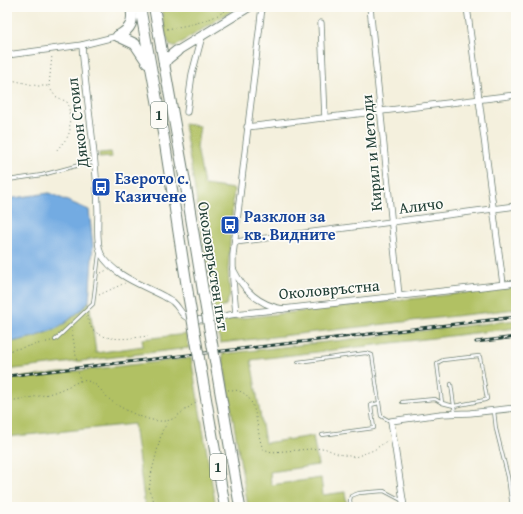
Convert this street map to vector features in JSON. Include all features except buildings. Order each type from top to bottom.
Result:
[{"type":"highway","points":[[118,36],[127,32],[130,28],[133,15],[131,7]]},
{"type":"highway","name":"Околовръстен път","points":[[140,7],[225,507]]},
{"type":"highway","name":"Околовръстен път","points":[[154,7],[240,507]]},
{"type":"highway","points":[[118,36],[135,44],[151,68]]},
{"type":"highway","points":[[160,44],[167,49],[177,51]]},
{"type":"highway","points":[[164,65],[167,59],[177,51]]},
{"type":"street","points":[[177,51],[241,9],[249,7]]},
{"type":"street","points":[[236,314],[232,267],[262,7]]},
{"type":"street","name":"Кирил и Методи","points":[[370,7],[390,222],[399,296]]},
{"type":"street","points":[[467,7],[503,284]]},
{"type":"street","points":[[321,23],[325,118]]},
{"type":"street","points":[[7,55],[82,45],[118,36]]},
{"type":"street","points":[[187,112],[192,74],[202,36]]},
{"type":"street","name":"Дякон Стоил","points":[[82,45],[84,79],[95,163],[100,252]]},
{"type":"street","points":[[247,127],[516,96]]},
{"type":"street","name":"Аличо","points":[[235,242],[516,206]]},
{"type":"street","points":[[100,252],[112,268],[132,281],[172,301],[181,313],[188,318],[201,320],[236,314],[283,309]]},
{"type":"street","name":"Околовръстна","points":[[232,267],[249,293],[265,304],[283,309],[516,283]]},
{"type":"street","points":[[404,504],[391,421],[455,413],[516,408]]},
{"type":"lane","points":[[8,180],[42,175],[83,164],[95,163]]},
{"type":"lane","points":[[55,340],[93,304],[100,252]]},
{"type":"lane","points":[[298,362],[366,353],[372,355],[381,416],[391,421]]},
{"type":"lane","points":[[402,402],[435,399],[442,403],[454,406],[483,402],[487,399],[481,359],[479,356],[443,360],[437,363],[442,403]]},
{"type":"lane","points":[[451,384],[455,413]]},
{"type":"lane","points":[[322,435],[374,428],[371,405],[379,403]]},
{"type":"lane","points":[[494,410],[496,429],[508,477],[512,507]]},
{"type":"lane","points":[[351,507],[351,496],[359,493],[384,491],[404,504]]},
{"type":"path","points":[[164,30],[203,21],[220,15],[228,8]]},
{"type":"path","points":[[52,49],[49,86],[55,96],[69,103],[70,131],[67,138],[56,151]]},
{"type":"path","points":[[7,79],[38,86],[49,86]]},
{"type":"path","points":[[97,275],[112,268]]},
{"type":"path","points":[[94,296],[132,281]]},
{"type":"path","points":[[86,311],[93,330],[100,334],[115,339],[148,336]]},
{"type":"path","points":[[71,325],[77,362]]},
{"type":"path","points":[[7,351],[55,340]]},
{"type":"path","points":[[78,371],[80,381]]},
{"type":"path","points":[[7,402],[46,395],[59,391],[80,381],[87,380],[95,383],[114,403],[135,414],[154,421],[170,420]]},
{"type":"path","points":[[224,390],[240,390],[250,398],[254,409],[260,443],[263,449],[272,452],[324,448],[338,454],[355,457],[374,450],[393,437]]},
{"type":"path","points":[[157,507],[149,491],[151,475],[162,431],[170,420],[198,400]]},
{"type":"green space","points":[[161,7],[233,7],[233,10],[176,46],[170,46],[165,34]]},
{"type":"green space","points":[[184,124],[200,126],[197,147],[204,185],[234,189],[228,269],[230,295],[226,305],[215,312]]},
{"type":"green space","points":[[111,152],[112,157],[99,158],[99,153]]},
{"type":"green space","points":[[516,287],[516,309],[220,343],[216,321]]},
{"type":"green space","points":[[89,301],[96,353],[143,346],[142,339],[187,334],[189,348],[7,370],[7,343],[31,338],[62,325],[80,311]]},
{"type":"green space","points":[[516,320],[516,328],[251,360],[265,443],[313,436],[318,465],[270,472],[271,485],[321,478],[323,495],[345,492],[347,507],[248,507],[222,354]]},
{"type":"green space","points":[[191,358],[216,507],[145,507],[134,424],[7,437],[7,379]]},
{"type":"water","points":[[49,193],[89,210],[93,246],[89,301],[82,309],[60,327],[34,337],[7,343],[7,199]]},
{"type":"railway","points":[[7,376],[516,317]]},
{"type":"railway","points":[[476,342],[516,337]]},
{"type":"place","name":"Езерото с. Казичене","points":[[101,187]]},
{"type":"place","name":"Разклон за кв. Видните","points":[[230,225]]}]
